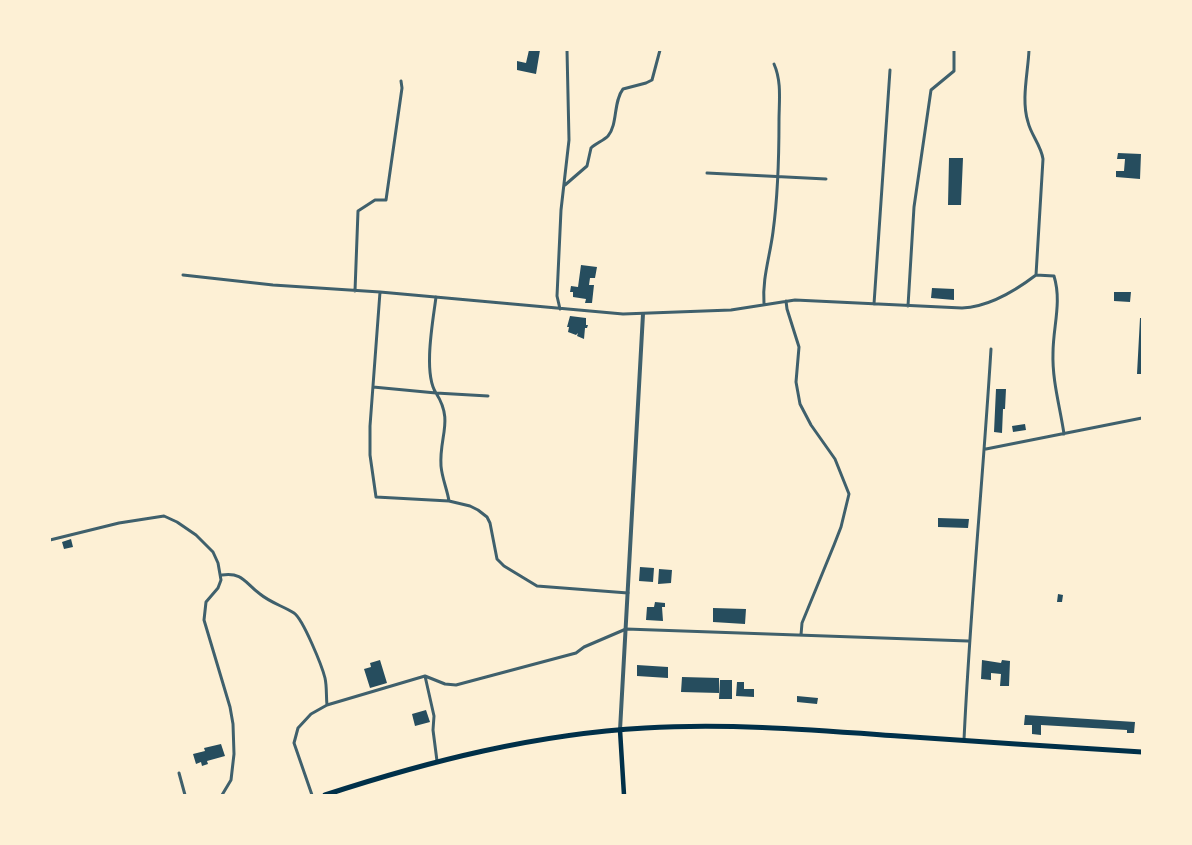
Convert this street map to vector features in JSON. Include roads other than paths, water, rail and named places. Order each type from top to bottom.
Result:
[{"type":"main road","points":[[325,795],[437,761],[521,743],[569,735],[620,730],[680,727],[748,727],[1142,752]]},
{"type":"main road","points":[[620,730],[624,795]]},
{"type":"street","points":[[560,309],[557,296],[561,210],[569,148],[567,50]]},
{"type":"street","points":[[564,185],[587,166],[591,148],[612,130],[618,98],[623,89],[652,80],[660,50]]},
{"type":"street","points":[[908,306],[914,207],[932,90],[954,71],[954,50]]},
{"type":"street","points":[[1030,50],[1025,109],[1028,124],[1041,149],[1043,158],[1036,275]]},
{"type":"street","points":[[764,304],[764,286],[773,233],[779,176],[779,89],[777,71],[774,64]]},
{"type":"street","points":[[874,304],[890,70]]},
{"type":"street","points":[[355,291],[358,211],[375,200],[386,200],[402,88],[401,81]]},
{"type":"street","points":[[707,173],[826,179]]},
{"type":"street","points":[[183,275],[273,285],[380,292],[609,314],[731,310],[786,301],[962,308],[981,306],[1036,275],[1054,276],[1058,299],[1053,353],[1054,374],[1064,434]]},
{"type":"street","points":[[380,292],[370,455],[376,497],[449,501],[470,506],[483,513],[490,523],[497,559],[504,566],[537,586],[628,593]]},
{"type":"street","points":[[436,297],[431,335],[430,372],[431,383],[446,415],[441,464],[449,501]]},
{"type":"street","points":[[786,301],[799,347],[796,382],[800,404],[811,425],[835,459],[848,494],[841,527],[802,623],[801,635]]},
{"type":"street","points":[[620,730],[643,314]]},
{"type":"street","points":[[964,741],[968,641],[986,449],[991,349]]},
{"type":"street","points":[[373,387],[488,396]]},
{"type":"street","points":[[986,449],[1142,418]]},
{"type":"street","points":[[50,540],[119,522],[164,516],[178,522],[206,544],[215,556],[222,575],[220,585],[208,598],[204,612],[206,632],[230,707],[233,724],[233,771],[228,786],[222,795]]},
{"type":"street","points":[[222,575],[236,574],[242,577],[266,599],[295,613],[309,638],[322,668],[327,705]]},
{"type":"street","points":[[312,795],[294,743],[295,734],[300,724],[311,714],[327,705],[425,676],[446,684],[456,685],[576,653],[584,647],[626,629],[968,641]]},
{"type":"street","points":[[425,676],[434,716],[433,730],[437,761]]},
{"type":"street","points":[[179,773],[185,795]]}]
